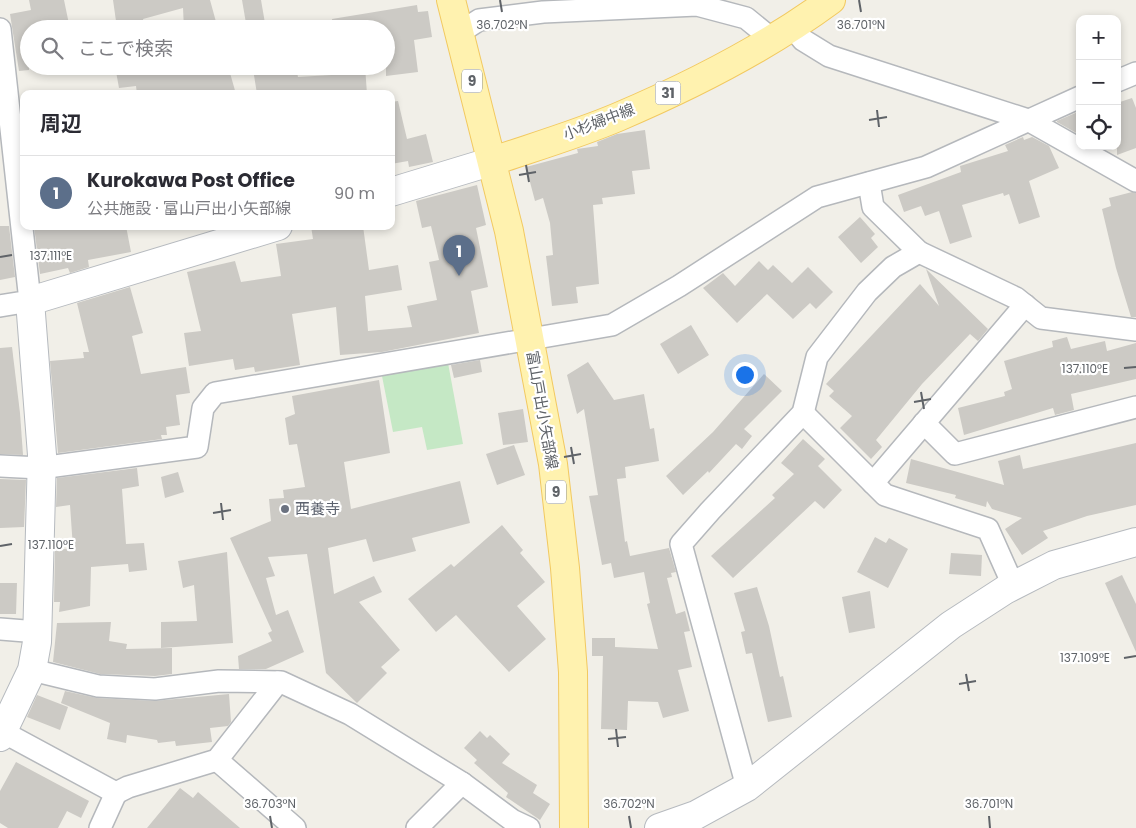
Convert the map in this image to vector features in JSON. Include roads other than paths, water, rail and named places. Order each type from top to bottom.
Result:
[{"type":"main road","name":"富山戸出小矢部線","points":[[451,0],[493,161],[530,340],[553,464],[565,568],[573,672],[574,828]]},
{"type":"main road","name":"小杉婦中線","points":[[493,161],[618,118],[746,56],[783,34],[831,0]]},
{"type":"street","points":[[459,33],[479,20],[543,12],[698,5],[746,18],[802,40],[829,56],[1028,120],[1136,182]]},
{"type":"street","points":[[0,29],[6,147],[30,301],[42,455],[40,468],[38,632],[32,670],[2,734],[116,793]]},
{"type":"street","points":[[1121,79],[1136,73]]},
{"type":"street","points":[[0,466],[40,468],[197,447],[203,408],[215,394],[530,340],[612,324],[679,286],[817,198],[926,167],[1076,99]]},
{"type":"street","points":[[395,191],[493,161]]},
{"type":"street","points":[[869,183],[873,207],[919,252],[1016,298],[1041,318],[1136,330]]},
{"type":"street","points":[[0,306],[30,301],[265,230]]},
{"type":"street","points":[[747,787],[681,544],[803,413],[817,357],[868,292],[893,267],[919,252]]},
{"type":"street","points":[[873,483],[1025,305]]},
{"type":"street","points":[[924,423],[955,454],[1136,407]]},
{"type":"street","points":[[803,413],[885,495],[988,529],[1014,586]]},
{"type":"street","points":[[659,828],[696,815],[747,787],[951,624],[1014,586],[1054,565],[1136,542]]},
{"type":"street","points":[[0,629],[38,632]]},
{"type":"street","points":[[32,670],[98,686],[155,689],[219,681],[278,682],[350,714],[462,783],[512,820],[529,828]]},
{"type":"street","points":[[100,828],[116,793],[128,787],[217,760],[278,682]]},
{"type":"street","points":[[217,760],[294,828]]},
{"type":"street","points":[[417,828],[462,783]]},
{"type":"place","name":"Kurokawa Post Office","points":[[459,276]]},
{"type":"place","name":"西養寺","points":[[285,509]]}]
